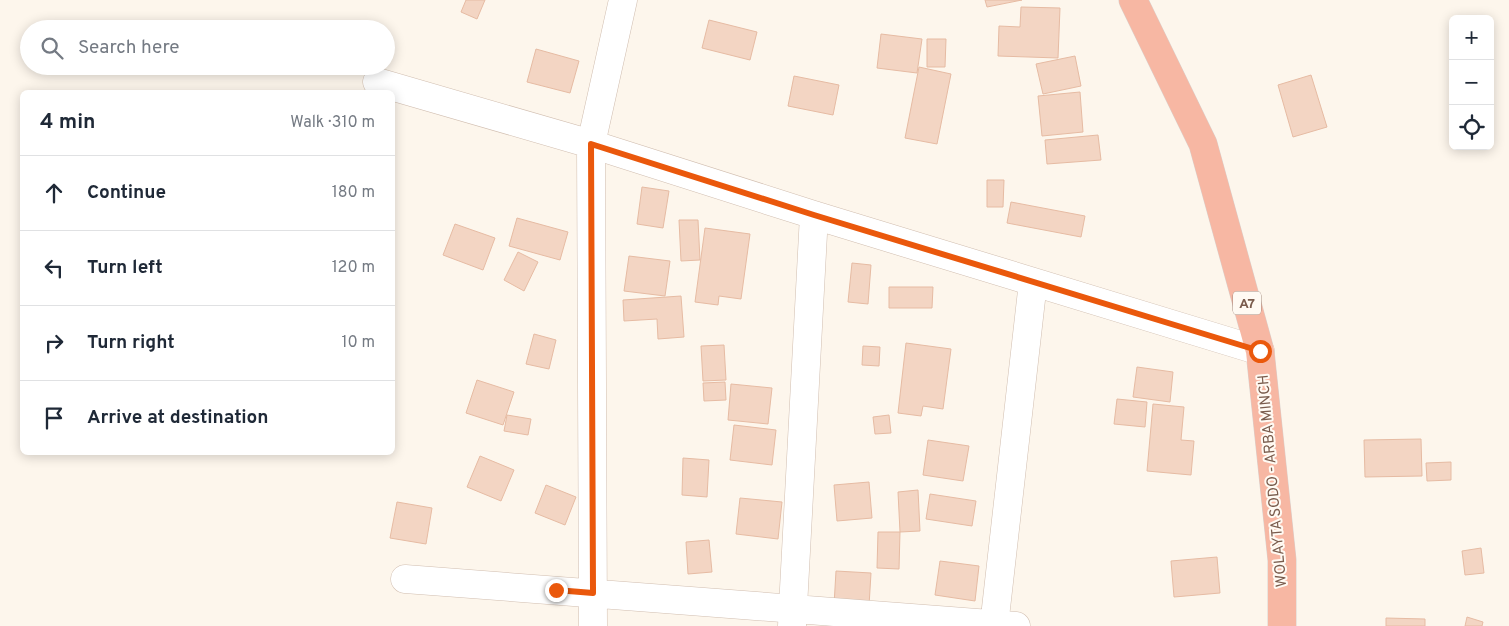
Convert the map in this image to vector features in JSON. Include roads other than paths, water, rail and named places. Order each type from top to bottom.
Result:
[{"type":"highway","name":"WOLAYTA SODO - ARBA MINCH","points":[[1133,0],[1203,144],[1260,351],[1282,560],[1282,626]]},
{"type":"street","points":[[593,626],[591,144],[623,0]]},
{"type":"street","points":[[377,82],[591,144],[814,215],[1260,351]]},
{"type":"street","points":[[793,618],[814,215]]},
{"type":"street","points":[[406,579],[593,593],[793,618],[1001,625],[1033,282]]}]
